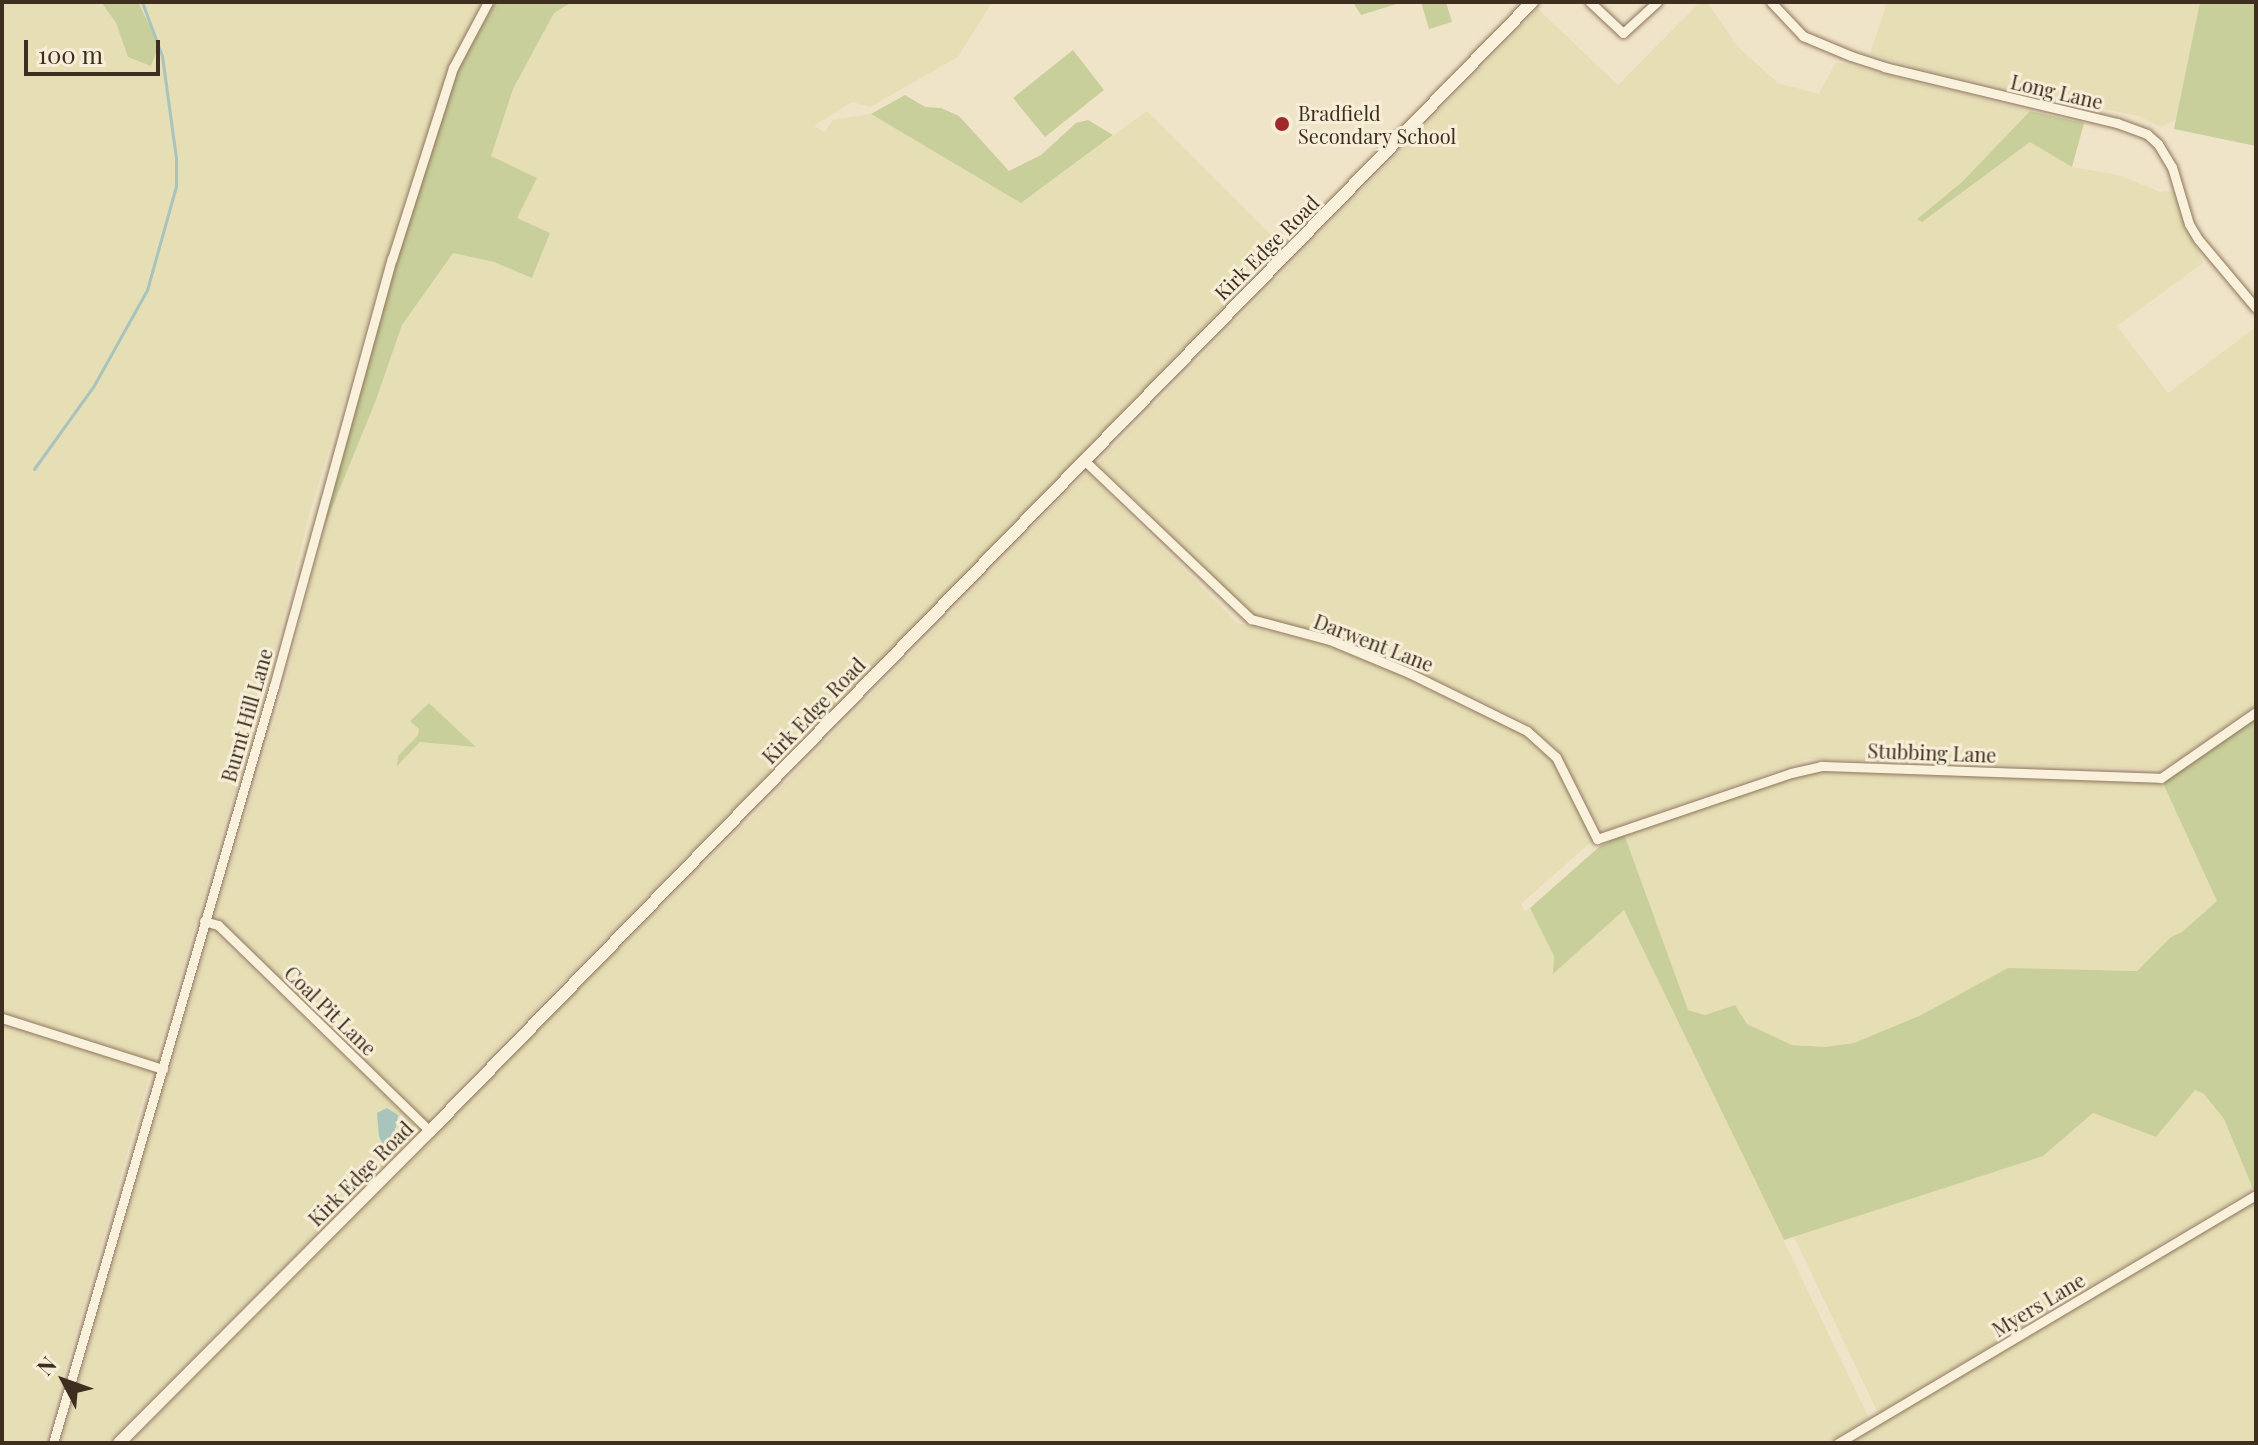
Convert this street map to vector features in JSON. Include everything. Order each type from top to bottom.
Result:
[{"type":"street","name":"Burnt Hill Lane","points":[[53,1443],[274,686],[392,259],[453,68],[488,2]]},
{"type":"street","name":"Kirk Edge Road","points":[[119,1443],[430,1131],[1532,2]]},
{"type":"street","points":[[1590,2],[1623,33],[1657,2]]},
{"type":"street","name":"Long Lane","points":[[1771,2],[1803,36],[1851,56],[2117,123],[2147,134],[2158,144],[2172,167],[2189,224],[2198,239],[2256,308]]},
{"type":"street","name":"Darwent Lane","points":[[1084,460],[1251,619],[1330,640],[1409,673],[1527,731],[1556,757],[1597,839]]},
{"type":"street","name":"Stubbing Lane","points":[[1597,839],[1791,773],[1821,766],[2161,778],[2256,712]]},
{"type":"street","name":"Coal Pit Lane","points":[[204,921],[218,925],[430,1131]]},
{"type":"street","points":[[2,1018],[163,1069]]},
{"type":"street","name":"Myers Lane","points":[[1838,1443],[2256,1195]]},
{"type":"shaded area","points":[[2,2],[101,2],[116,23],[128,57],[159,45],[138,2],[482,2],[449,67],[400,216],[309,515],[276,647],[155,1061],[2,1012]]},
{"type":"shaded area","points":[[572,2],[992,2],[958,57],[870,107],[852,102],[814,126],[825,132],[833,120],[871,114],[1021,203],[1147,111],[1282,246],[976,563],[426,1120],[215,915],[283,693],[323,530],[376,400],[402,325],[453,252],[494,262],[532,278],[550,233],[517,219],[490,156],[513,89],[554,13]],"holes":[[[429,703],[475,746],[420,742],[397,765],[398,756],[418,735],[419,729],[410,721]]]},
{"type":"shaded area","points":[[1700,2],[1707,2],[1737,46],[1778,83],[1819,94],[1836,62],[2030,111],[1963,181],[1917,218],[2030,142],[2072,167],[2119,175],[2160,192],[2173,191],[2203,263],[2117,326],[2168,393],[2256,327],[2256,705],[2175,762],[2159,769],[1808,759],[1607,830],[1600,828],[1557,749],[1524,721],[1407,666],[1329,636],[1249,613],[1098,463],[1538,9],[1618,85]]},
{"type":"shaded area","points":[[1887,2],[2200,2],[2176,119],[2161,127],[2138,116],[1927,71],[1870,54]]},
{"type":"shaded area","points":[[1087,472],[1237,623],[1322,644],[1402,675],[1467,709],[1511,726],[1555,762],[1592,838],[1521,904],[1525,911],[1530,908],[1554,956],[1553,973],[1624,909],[1869,1418],[1827,1443],[130,1443],[445,1127],[497,1069],[733,837]]},
{"type":"shaded area","points":[[1817,772],[2162,781],[2218,901],[2182,932],[2171,937],[2137,971],[2008,968],[1921,1015],[1854,1043],[1825,1047],[1792,1045],[1747,1024],[1735,1005],[1705,1015],[1688,1010],[1624,834],[1799,775]]},
{"type":"shaded area","points":[[211,930],[420,1129],[106,1443],[61,1443]]},
{"type":"shaded area","points":[[2,1024],[151,1070],[44,1443],[2,1443]]},
{"type":"shaded area","points":[[2195,1090],[2204,1094],[2224,1119],[2253,1189],[1878,1413],[1794,1237],[2042,1156],[2093,1113],[2156,1137]]},
{"type":"shaded area","points":[[2256,1201],[2256,1443],[1848,1443],[2166,1254]]},
{"type":"green space","points":[[101,2],[138,2],[159,45],[151,66],[128,57],[116,23]]},
{"type":"green space","points":[[495,2],[572,2],[554,13],[513,89],[491,156],[537,178],[517,218],[550,233],[532,278],[494,262],[453,253],[402,325],[376,400],[323,530],[396,261],[439,125],[457,72]]},
{"type":"green space","points":[[1353,2],[1403,2],[1361,15]]},
{"type":"green space","points":[[1421,2],[1446,2],[1452,22],[1429,29]]},
{"type":"green space","points":[[2200,2],[2256,2],[2256,146],[2174,129]]},
{"type":"green space","points":[[1073,50],[1104,90],[1045,137],[1013,98]]},
{"type":"green space","points":[[905,95],[925,107],[941,108],[959,116],[1009,171],[1041,155],[1076,123],[1088,120],[1113,135],[1021,203],[871,114]]},
{"type":"green space","points":[[2030,111],[2084,123],[2072,167],[2030,142],[1922,222],[1917,219],[1963,181]]},
{"type":"green space","points":[[429,703],[476,747],[420,742],[397,766],[398,756],[418,735],[419,729],[410,721]]},
{"type":"green space","points":[[2256,715],[2256,1187],[2253,1189],[2224,1119],[2204,1094],[2195,1090],[2156,1137],[2093,1113],[2043,1156],[1784,1240],[1624,910],[1553,974],[1554,956],[1530,908],[1599,847],[1624,834],[1688,1010],[1705,1015],[1735,1005],[1747,1024],[1792,1045],[1825,1047],[1854,1043],[1921,1015],[2008,968],[2137,971],[2171,937],[2182,932],[2217,901],[2162,781]]},
{"type":"water","points":[[387,1108],[398,1115],[393,1146],[383,1145],[379,1136],[377,1113]]},
{"type":"waterway","points":[[34,469],[93,387],[147,290],[176,186],[176,158],[162,56],[142,2]]},
{"type":"place","name":"Bradfield Secondary School","points":[[1282,124]]}]
